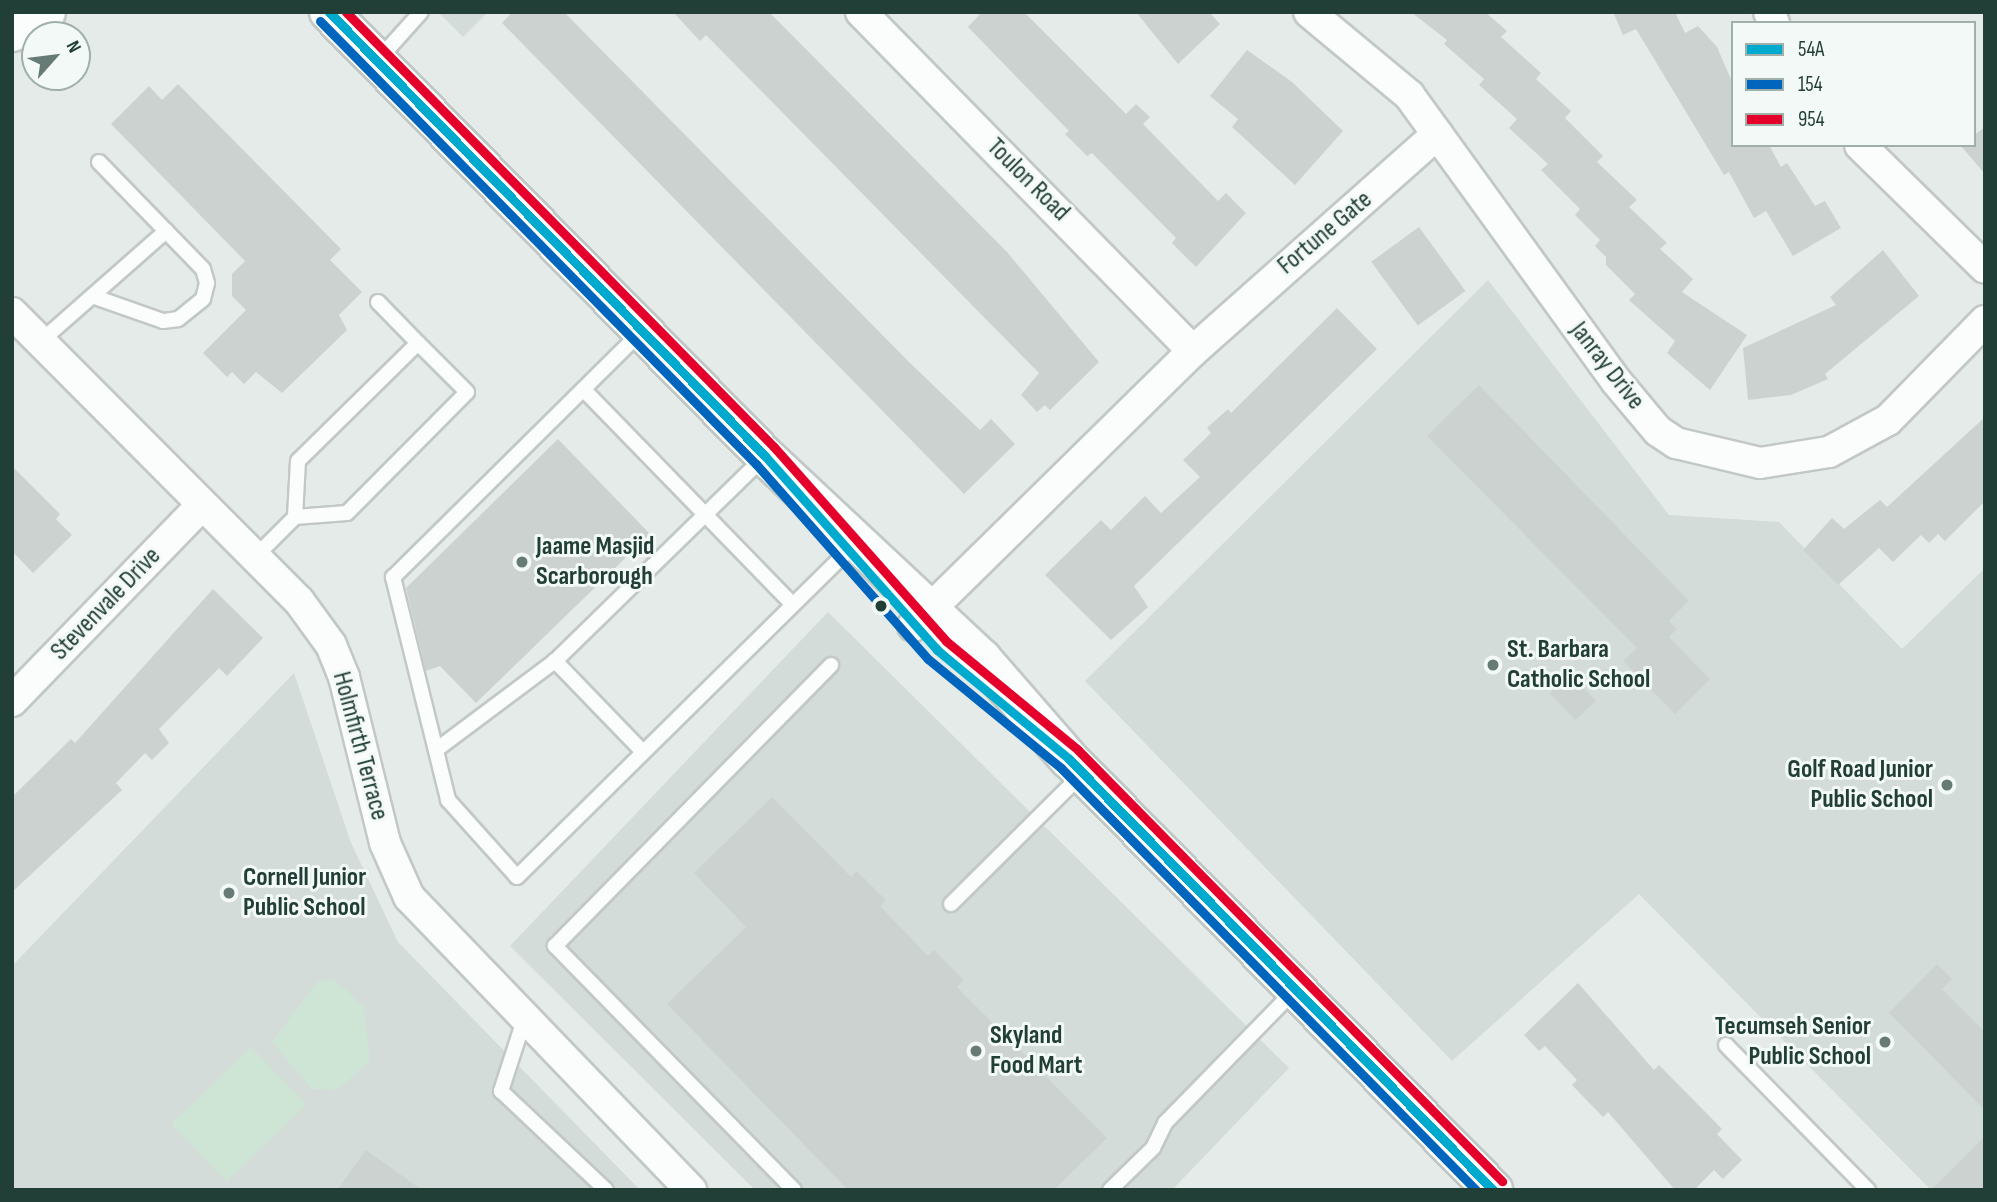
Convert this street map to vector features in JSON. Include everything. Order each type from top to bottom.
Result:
[{"type":"main road","points":[[329,12],[922,617],[1076,766],[1493,1190]]},
{"type":"main road","points":[[765,456],[847,552],[922,617]]},
{"type":"street","points":[[12,32],[46,12]]},
{"type":"street","name":"Toulon Road","points":[[861,12],[1193,351]]},
{"type":"street","name":"Janray Drive","points":[[1309,12],[1389,73],[1437,134],[1616,381],[1658,431],[1697,450],[1760,463],[1829,452],[1888,420],[1985,321]]},
{"type":"street","name":"Fortune Gate","points":[[922,617],[1193,351],[1437,134]]},
{"type":"street","points":[[1862,147],[1985,268]]},
{"type":"street","name":"Holmfirth Terrace","points":[[12,313],[200,507],[299,601],[331,645],[385,843],[404,888],[524,1020],[691,1190]]},
{"type":"street","name":"Stevenvale Drive","points":[[12,701],[200,507]]},
{"type":"lane","points":[[377,61],[421,12]]},
{"type":"lane","points":[[92,296],[163,321],[192,311],[203,299],[203,269],[99,162]]},
{"type":"lane","points":[[40,342],[166,231]]},
{"type":"lane","points":[[254,558],[295,517],[346,513],[467,392],[379,302]]},
{"type":"lane","points":[[642,331],[393,577],[448,800],[517,877],[847,552]]},
{"type":"lane","points":[[295,517],[298,461],[418,342]]},
{"type":"lane","points":[[584,391],[793,605]]},
{"type":"lane","points":[[436,750],[555,661],[765,456]]},
{"type":"lane","points":[[555,661],[643,752]]},
{"type":"lane","points":[[794,1190],[555,946],[831,665]]},
{"type":"lane","points":[[951,904],[1076,766]]},
{"type":"lane","points":[[1110,1190],[1153,1148],[1165,1123],[1296,989]]},
{"type":"lane","points":[[524,1020],[501,1091],[606,1190]]},
{"type":"lane","points":[[1726,1045],[1868,1190]]},
{"type":"shaded area","points":[[438,12],[488,12],[463,37]]},
{"type":"shaded area","name":"St. Barbara Catholic School","points":[[1488,280],[1669,515],[1779,522],[1902,649],[1985,568],[1985,1190],[1931,1190],[1639,894],[1452,1061],[1085,681]]},
{"type":"shaded area","points":[[828,612],[1289,1068],[1172,1190],[755,1190],[510,946]]},
{"type":"shaded area","name":"Cornell Junior Public School","points":[[294,673],[351,843],[398,942],[640,1190],[12,1190],[12,966]]},
{"type":"green space","points":[[333,978],[364,1007],[370,1060],[338,1090],[312,1089],[272,1042],[317,982]]},
{"type":"green space","points":[[251,1047],[307,1105],[227,1182],[171,1124]]},
{"type":"building","points":[[512,12],[564,12],[910,363],[980,430],[991,419],[1015,444],[964,494],[502,23]]},
{"type":"building","points":[[673,12],[769,12],[1007,252],[1099,362],[1050,410],[1045,405],[1037,412],[1021,395],[1039,373],[706,35],[700,41]]},
{"type":"building","points":[[982,12],[1024,12],[1126,114],[1136,104],[1150,117],[1143,124],[1218,201],[1226,193],[1246,213],[1196,267],[1172,243],[1176,238],[1092,153],[1087,156],[1065,134],[1069,131],[968,27]]},
{"type":"building","points":[[1136,12],[1209,12],[1220,24],[1178,64]]},
{"type":"building","points":[[1411,12],[1485,12],[1507,31],[1501,37],[1541,73],[1536,79],[1571,111],[1565,118],[1603,156],[1597,162],[1637,200],[1629,207],[1667,243],[1660,249],[1693,279],[1682,292],[1747,335],[1710,390],[1667,353],[1675,341],[1629,300],[1635,294],[1606,265],[1606,257],[1595,246],[1600,240],[1575,215],[1580,209],[1541,170],[1548,164],[1509,128],[1517,119],[1479,85],[1484,79],[1444,44],[1447,40]]},
{"type":"building","points":[[1613,12],[1675,12],[1685,33],[1698,26],[1717,47],[1731,79],[1731,147],[1770,147],[1781,167],[1787,163],[1815,206],[1825,201],[1841,228],[1793,256],[1766,211],[1754,218],[1729,172],[1724,175],[1636,29],[1623,35]]},
{"type":"building","points":[[1247,50],[1292,82],[1343,131],[1295,185],[1232,127],[1238,119],[1210,96]]},
{"type":"building","points":[[178,84],[341,249],[330,260],[362,292],[339,315],[347,330],[282,393],[256,372],[244,384],[232,372],[227,377],[203,353],[246,310],[232,296],[232,274],[245,261],[111,124],[149,86],[162,100]]},
{"type":"building","points":[[1985,127],[1985,174],[1962,147],[1976,147],[1976,134]]},
{"type":"building","points":[[1419,227],[1465,291],[1418,326],[1371,262]]},
{"type":"building","points":[[1883,250],[1919,296],[1825,374],[1828,379],[1791,395],[1748,400],[1743,348],[1836,305],[1830,297]]},
{"type":"building","points":[[1337,308],[1377,349],[1134,586],[1148,607],[1111,640],[1045,575],[1101,520],[1111,530],[1145,496],[1161,513],[1200,477],[1183,460],[1211,433],[1207,428],[1228,409],[1231,413]]},
{"type":"building","points":[[1479,385],[1689,601],[1669,621],[1677,629],[1669,637],[1710,679],[1675,714],[1623,661],[1637,648],[1427,436]]},
{"type":"building","points":[[1985,417],[1985,501],[1945,541],[1938,534],[1929,543],[1921,535],[1893,562],[1879,548],[1838,585],[1803,550],[1832,518],[1844,529],[1880,500],[1887,507]]},
{"type":"building","name":"Jaame Masjid Scarborough","points":[[558,439],[650,534],[476,703],[440,666],[426,671],[406,588]]},
{"type":"building","points":[[12,466],[60,514],[56,519],[72,535],[33,573],[12,551]]},
{"type":"building","points":[[213,589],[263,638],[227,676],[219,668],[159,729],[169,743],[152,760],[145,753],[116,783],[122,790],[12,892],[12,797],[71,739],[75,743]]},
{"type":"building","points":[[1570,674],[1596,701],[1576,720],[1550,693]]},
{"type":"building","points":[[772,797],[851,877],[857,871],[886,900],[880,906],[928,956],[934,950],[964,980],[957,987],[1107,1138],[1054,1190],[848,1190],[667,1004],[746,927],[694,873]]},
{"type":"building","points":[[1937,964],[1952,979],[1942,989],[1985,1032],[1985,1110],[1889,1013]]},
{"type":"building","points":[[1578,983],[1654,1070],[1659,1065],[1722,1129],[1717,1134],[1742,1160],[1723,1179],[1714,1170],[1694,1190],[1675,1190],[1608,1112],[1603,1117],[1572,1085],[1577,1080],[1545,1046],[1539,1051],[1524,1035]]},
{"type":"building","points":[[1985,1136],[1985,1190],[1931,1190]]},
{"type":"building","points":[[366,1150],[422,1190],[337,1190]]},
{"type":"transit line","name":"54A","points":[[329,12],[765,456],[937,650],[1069,759],[1493,1190]]},
{"type":"transit line","name":"954","points":[[346,12],[774,447],[946,641],[1078,750],[1502,1181]]},
{"type":"transit line","name":"154","points":[[320,21],[756,464],[928,659],[1061,768],[1476,1190]]},
{"type":"place","name":"Jaame Masjid Scarborough","points":[[522,562]]},
{"type":"place","name":"St. Barbara Catholic School","points":[[1493,665]]},
{"type":"place","name":"Golf Road Junior Public School","points":[[1947,785]]},
{"type":"place","name":"Cornell Junior Public School","points":[[229,893]]},
{"type":"place","name":"Tecumseh Senior Public School","points":[[1885,1042]]},
{"type":"place","name":"Skyland Food Mart","points":[[976,1051]]}]
